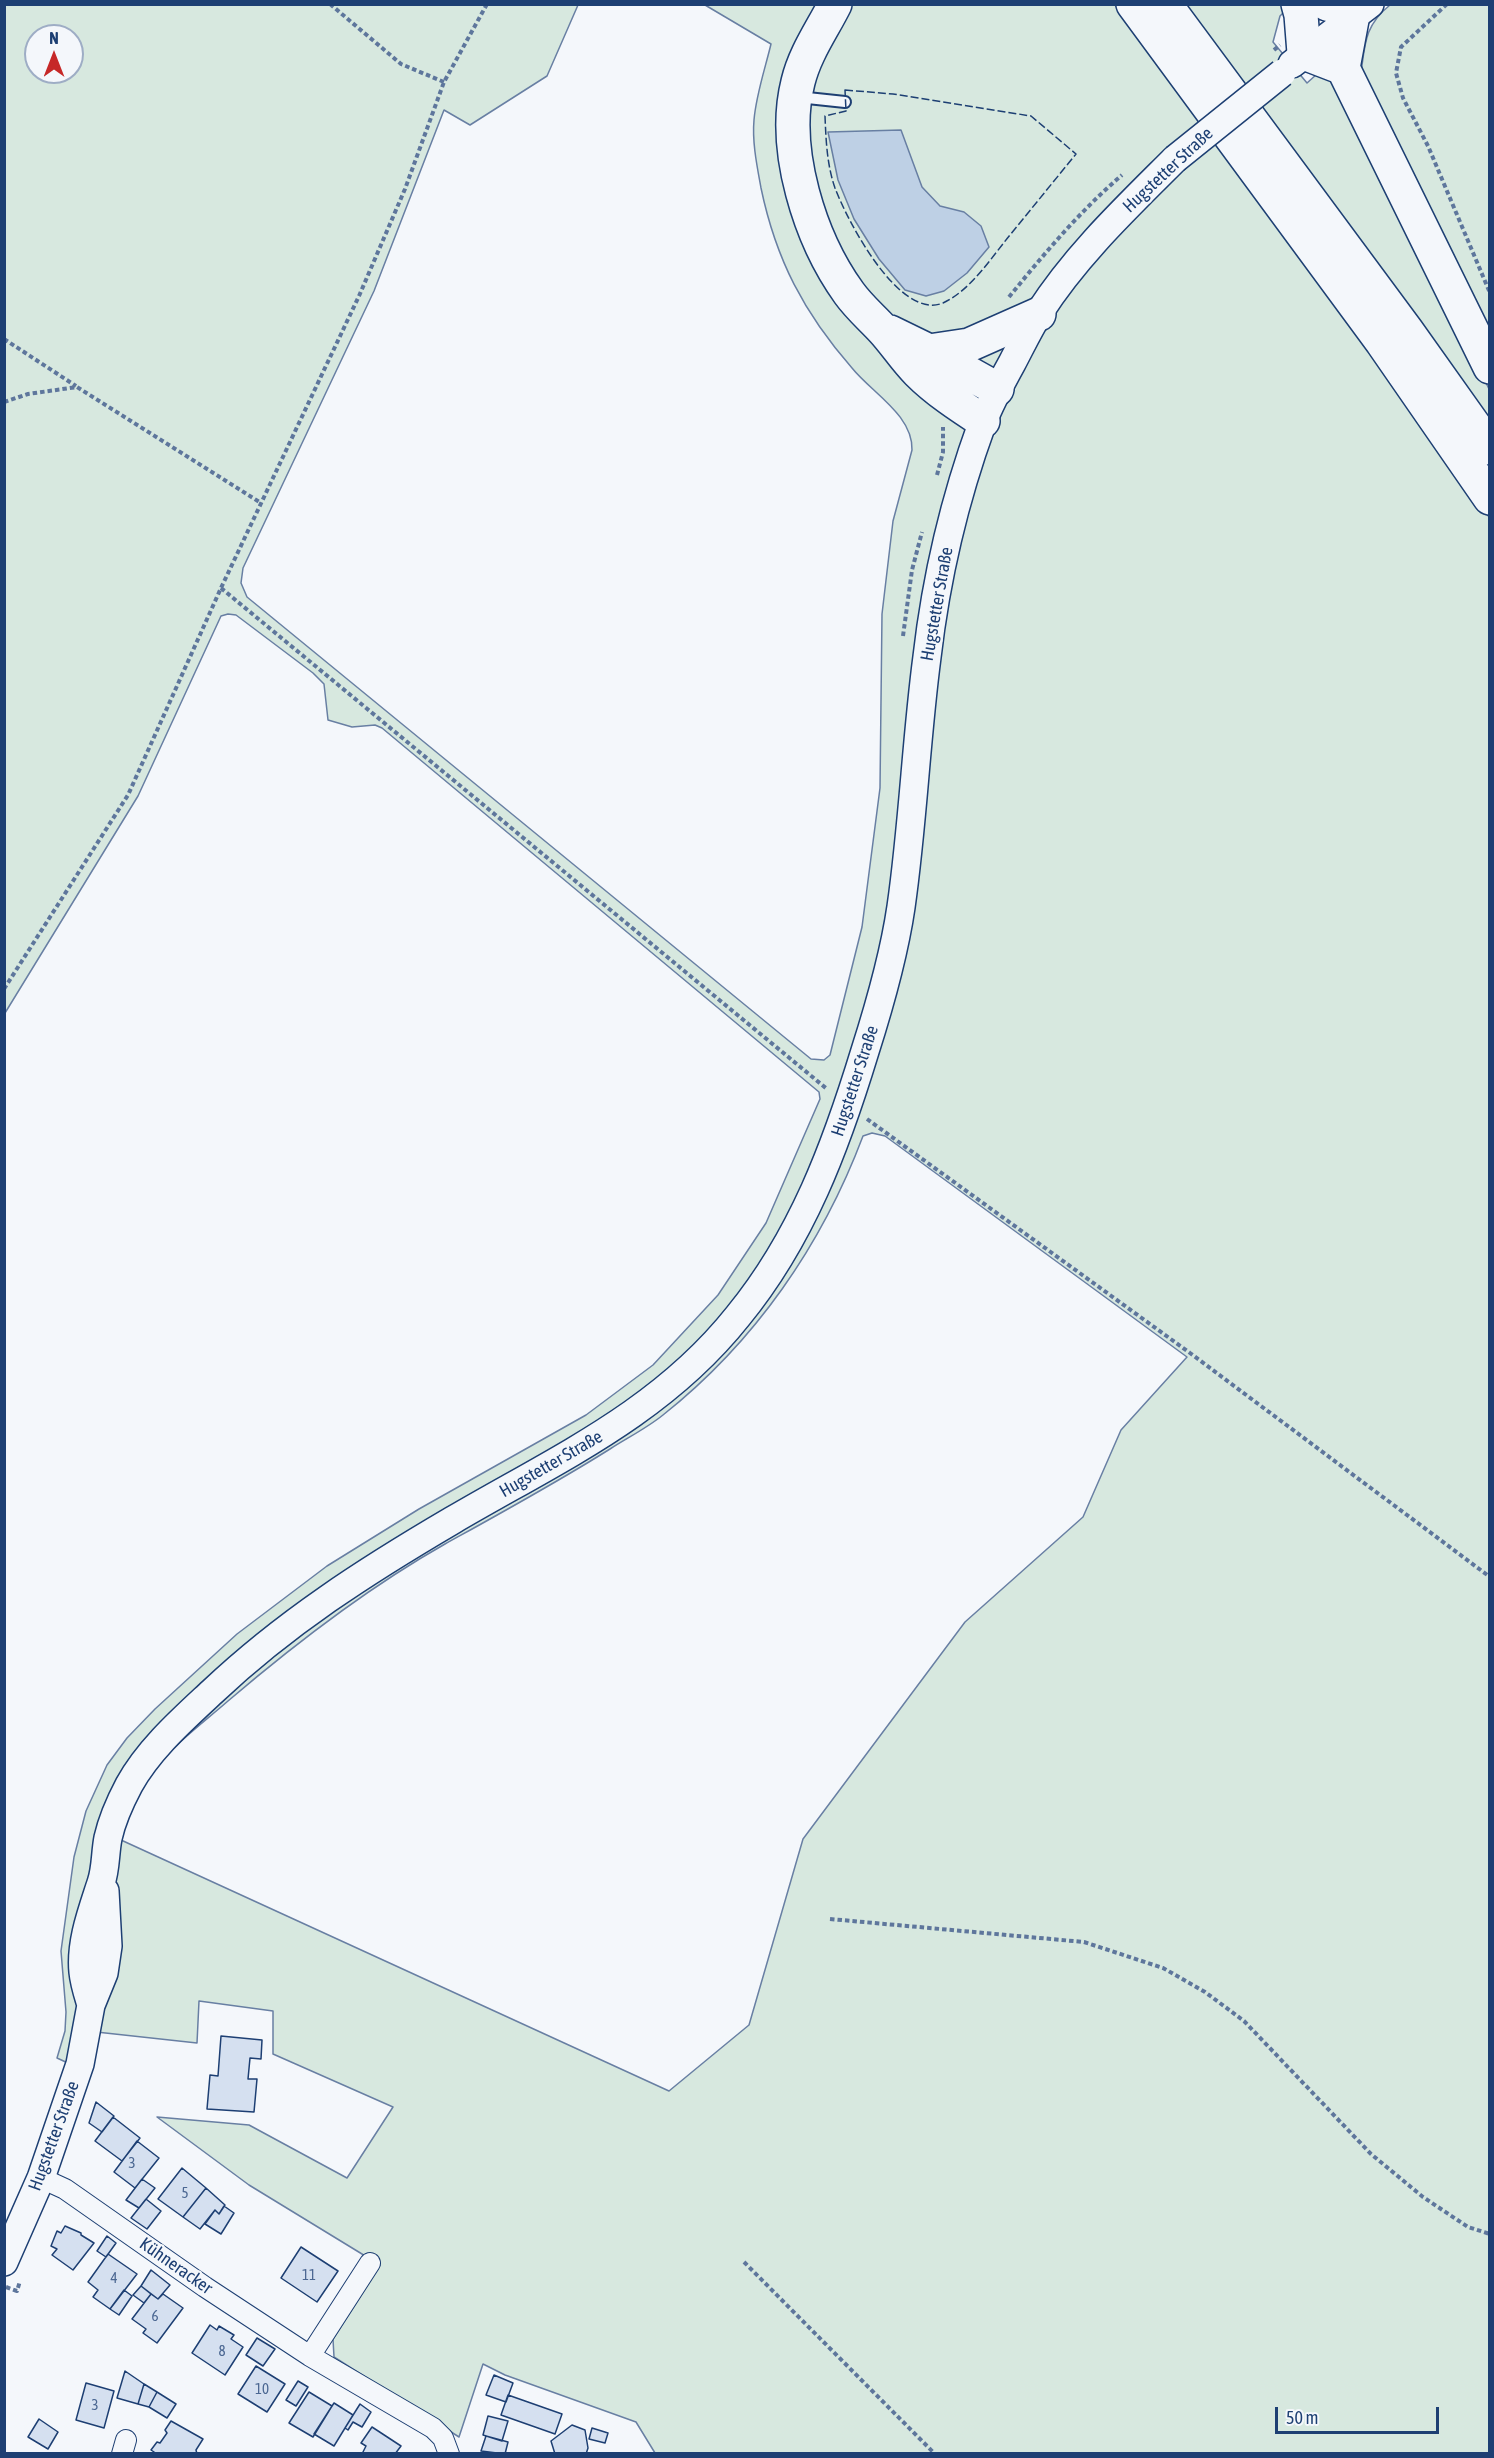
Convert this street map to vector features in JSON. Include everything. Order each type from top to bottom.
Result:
[{"type":"highway","points":[[1118,4],[1148,10],[1393,312],[1490,448]]},
{"type":"highway","points":[[1298,4],[1301,15],[1293,63],[1343,68]]},
{"type":"highway","points":[[835,7],[816,36],[806,59],[795,96],[793,125],[795,158],[815,230],[848,292],[866,314],[881,328],[918,372],[950,399],[983,421]]},
{"type":"highway","points":[[1350,8],[1343,68],[1490,367]]},
{"type":"highway","points":[[1148,10],[1490,498]]},
{"type":"highway","points":[[929,351],[969,345],[1039,314]]},
{"type":"highway","points":[[881,328],[929,351],[997,389]]},
{"type":"street","name":"Hugstetter Straße","points":[[4,2262],[40,2178],[80,2064],[91,2006],[83,1971],[85,1944],[94,1898],[102,1881],[108,1837],[116,1813],[145,1760],[229,1676],[280,1633],[338,1590],[453,1520],[575,1451],[643,1408],[693,1366],[738,1317],[777,1263],[820,1181],[848,1106],[881,1001],[900,914],[911,830],[926,658],[938,585],[962,486],[983,421],[997,389],[1039,314],[1100,235],[1175,159],[1293,63],[1350,8]]},
{"type":"street","name":"Kühneracker","points":[[40,2178],[65,2189],[205,2287],[310,2356],[433,2428],[443,2438],[449,2454]]},
{"type":"street","points":[[310,2356],[370,2263]]},
{"type":"lane","points":[[795,96],[845,102]]},
{"type":"path","points":[[330,4],[401,64],[444,82]]},
{"type":"path","points":[[4,989],[128,795],[221,588],[359,296],[405,189],[444,82],[487,4]]},
{"type":"path","points":[[1447,4],[1401,48],[1396,73],[1403,98],[1428,146],[1490,293]]},
{"type":"path","points":[[4,339],[261,503]]},
{"type":"path","points":[[4,402],[28,394],[76,387]]},
{"type":"path","points":[[221,588],[848,1106],[1190,1353],[1490,1577]]},
{"type":"path","points":[[830,1920],[1084,1942],[1163,1968],[1205,1992],[1244,2021],[1371,2154],[1423,2197],[1468,2227],[1490,2234]]},
{"type":"path","points":[[744,2262],[935,2454]]},
{"type":"path","points":[[4,2286],[17,2291]]},
{"type":"shaded area","points":[[1285,4],[1288,8],[1280,16],[1273,42],[1307,83],[1317,74],[1333,80],[1348,98],[1489,389],[1489,424],[1183,5]]},
{"type":"shaded area","points":[[5,5],[578,5],[547,76],[470,125],[444,110],[374,291],[243,568],[241,583],[247,597],[811,1059],[824,1060],[830,1055],[862,927],[880,788],[882,614],[893,521],[912,450],[911,437],[899,415],[860,377],[820,327],[794,284],[775,239],[761,188],[754,137],[757,101],[771,44],[705,5],[1115,5],[1437,439],[1489,517],[1489,2453],[655,2453],[636,2422],[505,2375],[483,2364],[459,2437],[334,2357],[333,2339],[380,2265],[249,2185],[157,2117],[249,2125],[347,2178],[393,2107],[273,2054],[273,2011],[199,2001],[197,2043],[78,2030],[70,2064],[57,2058],[65,2031],[66,2012],[61,1951],[74,1857],[86,1811],[107,1765],[127,1738],[155,1709],[237,1634],[327,1566],[419,1509],[586,1415],[653,1365],[718,1295],[766,1223],[820,1099],[819,1092],[382,728],[375,725],[352,727],[328,720],[324,684],[313,673],[236,615],[221,616],[138,796],[5,1013]],"holes":[[[872,1133],[885,1136],[1187,1357],[1121,1430],[1083,1517],[965,1622],[803,1839],[749,2025],[669,2091],[121,1840],[136,1795],[154,1768],[190,1733],[280,1658],[333,1617],[388,1579],[644,1429],[696,1387],[756,1323],[806,1253],[827,1215],[863,1136]]]},
{"type":"shaded area","points":[[1390,5],[1489,5],[1489,347],[1361,73],[1365,44],[1371,27]]},
{"type":"water","points":[[901,130],[922,187],[940,206],[964,212],[981,226],[989,247],[967,273],[944,291],[926,296],[905,290],[879,259],[854,219],[838,180],[828,132]]},
{"type":"building","points":[[221,2036],[262,2040],[261,2059],[250,2058],[248,2079],[257,2079],[254,2112],[207,2109],[210,2075],[218,2076]]},
{"type":"building","points":[[96,2102],[114,2116],[102,2132],[89,2123]]},
{"type":"building","points":[[113,2117],[140,2138],[122,2161],[95,2141]]},
{"type":"building","points":[[137,2141],[159,2158],[135,2188],[114,2172]]},
{"type":"building","points":[[182,2168],[206,2188],[183,2217],[158,2199]]},
{"type":"building","points":[[142,2179],[155,2188],[139,2208],[126,2200]]},
{"type":"building","points":[[206,2188],[225,2205],[219,2214],[215,2210],[200,2229],[183,2217]]},
{"type":"building","points":[[146,2199],[161,2211],[147,2229],[131,2218]]},
{"type":"building","points":[[224,2206],[234,2213],[221,2234],[205,2224],[215,2210],[219,2214]]},
{"type":"building","points":[[65,2226],[81,2233],[94,2243],[73,2270],[52,2255],[57,2249],[51,2246],[57,2231],[61,2233]]},
{"type":"building","points":[[107,2236],[116,2243],[106,2257],[97,2251]]},
{"type":"building","points":[[301,2247],[338,2271],[317,2302],[281,2278]]},
{"type":"building","points":[[108,2254],[137,2274],[110,2309],[93,2297],[98,2290],[88,2282]]},
{"type":"building","points":[[151,2270],[170,2285],[158,2299],[141,2286]]},
{"type":"building","points":[[141,2286],[151,2294],[144,2303],[133,2295]]},
{"type":"building","points":[[124,2290],[132,2296],[119,2315],[110,2309]]},
{"type":"building","points":[[151,2294],[158,2299],[163,2294],[183,2308],[157,2343],[143,2333],[146,2329],[132,2319]]},
{"type":"building","points":[[210,2325],[217,2330],[219,2326],[234,2335],[231,2339],[243,2347],[225,2375],[192,2353]]},
{"type":"building","points":[[257,2338],[275,2349],[263,2366],[246,2355]]},
{"type":"building","points":[[256,2366],[285,2384],[267,2412],[238,2394]]},
{"type":"building","points":[[125,2371],[144,2384],[138,2404],[117,2398]]},
{"type":"building","points":[[494,2375],[513,2383],[506,2402],[486,2395]]},
{"type":"building","points":[[298,2381],[308,2387],[296,2406],[286,2400]]},
{"type":"building","points":[[86,2383],[114,2391],[104,2428],[76,2420]]},
{"type":"building","points":[[144,2384],[157,2392],[149,2407],[138,2404]]},
{"type":"building","points":[[157,2392],[176,2404],[167,2418],[149,2407]]},
{"type":"building","points":[[309,2392],[332,2406],[313,2437],[289,2423]]},
{"type":"building","points":[[508,2395],[562,2414],[555,2434],[501,2415]]},
{"type":"building","points":[[334,2403],[353,2415],[334,2446],[314,2434]]},
{"type":"building","points":[[360,2404],[371,2412],[362,2427],[353,2422],[348,2430],[345,2428]]},
{"type":"building","points":[[488,2416],[508,2421],[502,2441],[483,2435]]},
{"type":"building","points":[[39,2419],[58,2432],[48,2449],[28,2437]]},
{"type":"building","points":[[171,2421],[203,2439],[196,2450],[197,2454],[157,2454],[151,2450],[167,2433],[165,2430]]},
{"type":"building","points":[[572,2425],[585,2430],[588,2448],[586,2454],[555,2454],[551,2441]]},
{"type":"building","points":[[372,2427],[401,2446],[395,2454],[362,2454],[366,2446],[361,2443]]},
{"type":"building","points":[[592,2428],[608,2433],[605,2443],[589,2439]]},
{"type":"building","points":[[486,2436],[508,2442],[505,2454],[481,2451]]},
{"type":"fence","points":[[845,90],[893,94],[1031,116],[1076,154],[971,282],[943,303],[926,305],[909,297],[877,264],[851,222],[835,188],[826,144],[825,116],[846,111],[845,90]]}]
